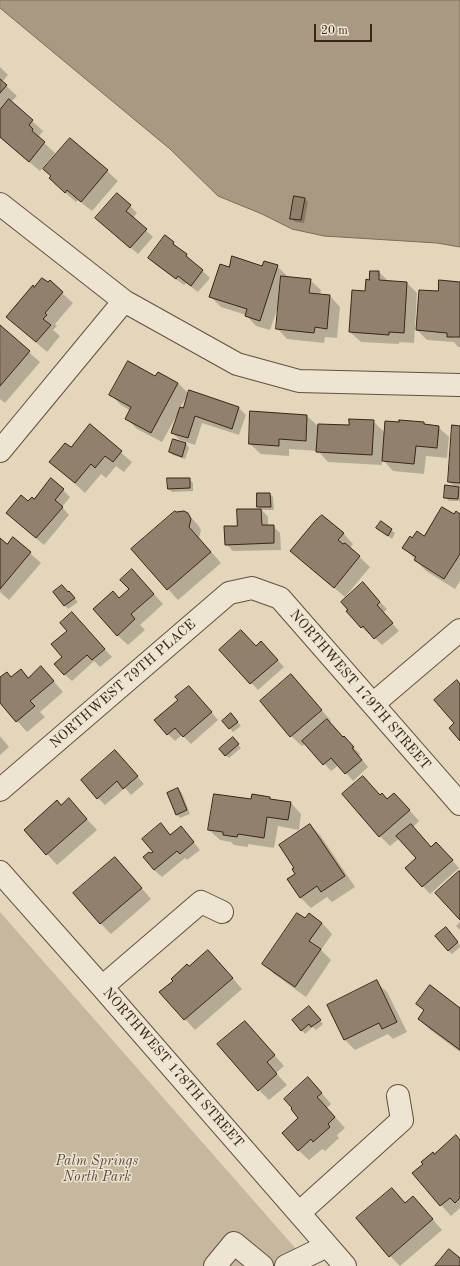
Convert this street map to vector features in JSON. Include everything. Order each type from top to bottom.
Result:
[{"type":"street","points":[[0,204],[124,301],[237,364],[299,381],[460,385]]},
{"type":"street","points":[[0,451],[124,301]]},
{"type":"street","name":"NORTHWEST 179TH STREET","points":[[252,588],[280,598],[460,804]]},
{"type":"street","name":"NORTHWEST 79TH PLACE","points":[[0,790],[229,593],[252,588]]},
{"type":"street","points":[[373,704],[460,630]]},
{"type":"street","name":"NORTHWEST 178TH STREET","points":[[0,872],[102,986],[345,1266]]},
{"type":"street","points":[[102,986],[201,902],[222,912]]},
{"type":"street","points":[[299,1213],[402,1120],[398,1096]]},
{"type":"street","points":[[215,1266],[234,1243],[262,1266]]},
{"type":"street","points":[[286,1266],[327,1246]]},
{"type":"green space","name":"Palm Springs North Park","points":[[0,912],[311,1266],[0,1266]]},
{"type":"shaded area","points":[[0,0],[460,0],[460,247],[437,243],[324,236],[292,229],[262,214],[218,196],[170,149],[0,8]]},
{"type":"building","points":[[0,79],[7,85],[0,93]]},
{"type":"building","points":[[9,99],[33,120],[29,125],[33,129],[32,131],[45,142],[29,162],[0,137],[0,110]]},
{"type":"building","points":[[70,138],[108,170],[81,202],[67,190],[65,193],[49,178],[51,176],[43,169]]},
{"type":"building","points":[[117,193],[131,205],[126,211],[147,229],[130,248],[95,218]]},
{"type":"building","points":[[294,196],[305,198],[301,220],[290,219]]},
{"type":"building","points":[[165,235],[174,242],[173,244],[187,254],[186,256],[203,270],[191,286],[178,276],[176,279],[148,258]]},
{"type":"building","points":[[232,256],[262,266],[264,261],[278,265],[260,321],[245,316],[247,309],[209,297],[220,264],[229,267]]},
{"type":"building","points":[[370,271],[379,271],[379,280],[407,282],[404,333],[389,332],[389,335],[349,332],[352,290],[365,291],[366,279],[369,280]]},
{"type":"building","points":[[281,276],[311,279],[309,293],[330,295],[327,329],[315,327],[314,333],[276,329]]},
{"type":"building","points":[[42,278],[48,282],[50,280],[63,292],[45,313],[47,315],[43,319],[51,325],[36,342],[6,317],[33,285],[34,287]]},
{"type":"building","points":[[439,280],[460,282],[460,337],[447,337],[447,333],[416,330],[419,290],[438,291]]},
{"type":"building","points":[[0,325],[30,351],[0,386]]},
{"type":"building","points":[[128,361],[155,376],[158,372],[178,383],[151,433],[125,419],[131,407],[109,395]]},
{"type":"building","points":[[189,390],[239,407],[232,429],[195,416],[188,438],[171,433],[180,407],[183,408]]},
{"type":"building","points":[[250,411],[307,415],[306,441],[279,439],[279,446],[249,444]]},
{"type":"building","points":[[349,419],[374,420],[372,455],[316,452],[318,424],[349,425]]},
{"type":"building","points":[[399,420],[424,422],[424,424],[439,426],[437,448],[416,446],[414,464],[382,461],[385,421],[399,422]]},
{"type":"building","points":[[90,424],[122,451],[113,462],[105,456],[95,468],[91,464],[75,483],[49,462],[65,443],[71,447]]},
{"type":"building","points":[[452,425],[460,426],[460,483],[448,482]]},
{"type":"building","points":[[173,439],[186,443],[182,457],[169,452]]},
{"type":"building","points":[[51,478],[64,489],[55,500],[63,507],[36,538],[6,513],[21,495],[28,501],[32,497],[34,499]]},
{"type":"building","points":[[167,478],[190,478],[190,488],[168,489]]},
{"type":"building","points":[[445,485],[459,487],[458,499],[444,498]]},
{"type":"building","points":[[257,493],[270,493],[271,507],[257,507]]},
{"type":"building","points":[[442,507],[454,514],[456,511],[460,514],[460,554],[444,579],[414,560],[416,557],[402,548],[410,536],[412,538],[417,531],[424,536]]},
{"type":"building","points":[[237,509],[261,509],[262,525],[274,525],[274,543],[225,545],[224,526],[237,526]]},
{"type":"building","points":[[175,511],[184,511],[188,513],[191,519],[189,527],[211,552],[167,590],[131,549]]},
{"type":"building","points":[[322,515],[344,533],[338,540],[343,544],[345,543],[360,556],[334,588],[290,551],[315,521]]},
{"type":"building","points":[[381,521],[392,529],[388,536],[376,528]]},
{"type":"building","points":[[13,537],[31,552],[0,589],[0,538],[7,544]]},
{"type":"building","points":[[132,569],[154,594],[131,614],[135,619],[117,636],[93,609],[113,591],[119,598],[129,589],[120,580]]},
{"type":"building","points":[[363,582],[380,602],[377,605],[393,623],[374,639],[363,626],[361,628],[346,611],[348,610],[341,602]]},
{"type":"building","points":[[62,585],[75,598],[64,606],[53,592]]},
{"type":"building","points":[[72,612],[105,649],[92,660],[87,655],[64,675],[54,664],[62,657],[51,644],[67,631],[60,623]]},
{"type":"building","points":[[241,630],[256,646],[261,641],[278,660],[250,684],[219,650]]},
{"type":"building","points":[[41,666],[54,681],[30,701],[35,706],[16,722],[0,703],[0,677],[7,672],[11,677],[21,669],[28,678]]},
{"type":"building","points":[[291,674],[322,710],[290,737],[260,701]]},
{"type":"building","points":[[457,680],[460,684],[460,741],[449,728],[454,723],[434,700]]},
{"type":"building","points":[[189,686],[212,712],[183,737],[175,728],[167,735],[154,720],[178,700],[175,697]]},
{"type":"building","points":[[231,713],[238,722],[229,729],[222,721]]},
{"type":"building","points":[[327,719],[354,747],[352,748],[362,760],[345,774],[331,758],[323,765],[302,741]]},
{"type":"building","points":[[233,737],[239,744],[225,756],[219,749]]},
{"type":"building","points":[[115,750],[138,776],[123,789],[117,781],[97,799],[81,780]]},
{"type":"building","points":[[363,776],[380,795],[382,793],[387,799],[394,793],[410,810],[379,837],[342,794]]},
{"type":"building","points":[[178,788],[187,810],[176,815],[167,793]]},
{"type":"building","points":[[214,794],[251,799],[252,794],[270,797],[270,799],[291,802],[288,820],[267,817],[264,838],[238,834],[237,837],[223,835],[223,832],[208,830]]},
{"type":"building","points":[[69,798],[87,819],[46,855],[24,830],[57,800],[61,805]]},
{"type":"building","points":[[161,823],[170,835],[181,826],[194,842],[180,854],[177,851],[154,870],[143,857],[149,852],[153,852],[142,839]]},
{"type":"building","points":[[310,824],[345,876],[321,892],[317,886],[300,898],[287,879],[295,874],[292,869],[294,868],[279,845]]},
{"type":"building","points":[[411,824],[431,847],[436,842],[453,860],[422,887],[405,868],[416,858],[396,836]]},
{"type":"building","points":[[115,857],[142,888],[100,924],[73,893]]},
{"type":"building","points":[[460,871],[460,920],[435,893]]},
{"type":"building","points":[[297,913],[305,918],[309,913],[322,923],[309,941],[321,949],[295,987],[262,964]]},
{"type":"building","points":[[446,927],[458,942],[448,951],[435,936]]},
{"type":"building","points":[[208,950],[233,978],[184,1020],[159,992],[173,981],[171,979],[187,964],[189,966]]},
{"type":"building","points":[[377,980],[397,1022],[382,1029],[379,1023],[344,1040],[327,1005]]},
{"type":"building","points":[[430,985],[460,1008],[460,1050],[418,1019],[424,1010],[416,1004]]},
{"type":"building","points":[[309,1006],[321,1020],[311,1027],[309,1024],[301,1031],[292,1020]]},
{"type":"building","points":[[245,1021],[275,1055],[267,1062],[277,1074],[258,1091],[217,1044]]},
{"type":"building","points":[[308,1077],[322,1093],[317,1097],[335,1117],[328,1124],[330,1127],[313,1142],[311,1139],[298,1151],[282,1133],[298,1118],[284,1099]]},
{"type":"building","points":[[456,1135],[460,1140],[460,1198],[455,1203],[450,1198],[440,1206],[412,1173],[423,1164],[421,1162],[433,1152],[434,1154]]},
{"type":"building","points":[[392,1188],[405,1203],[413,1196],[433,1219],[389,1257],[356,1218]]},
{"type":"building","points":[[449,1249],[460,1258],[460,1266],[435,1266]]}]
